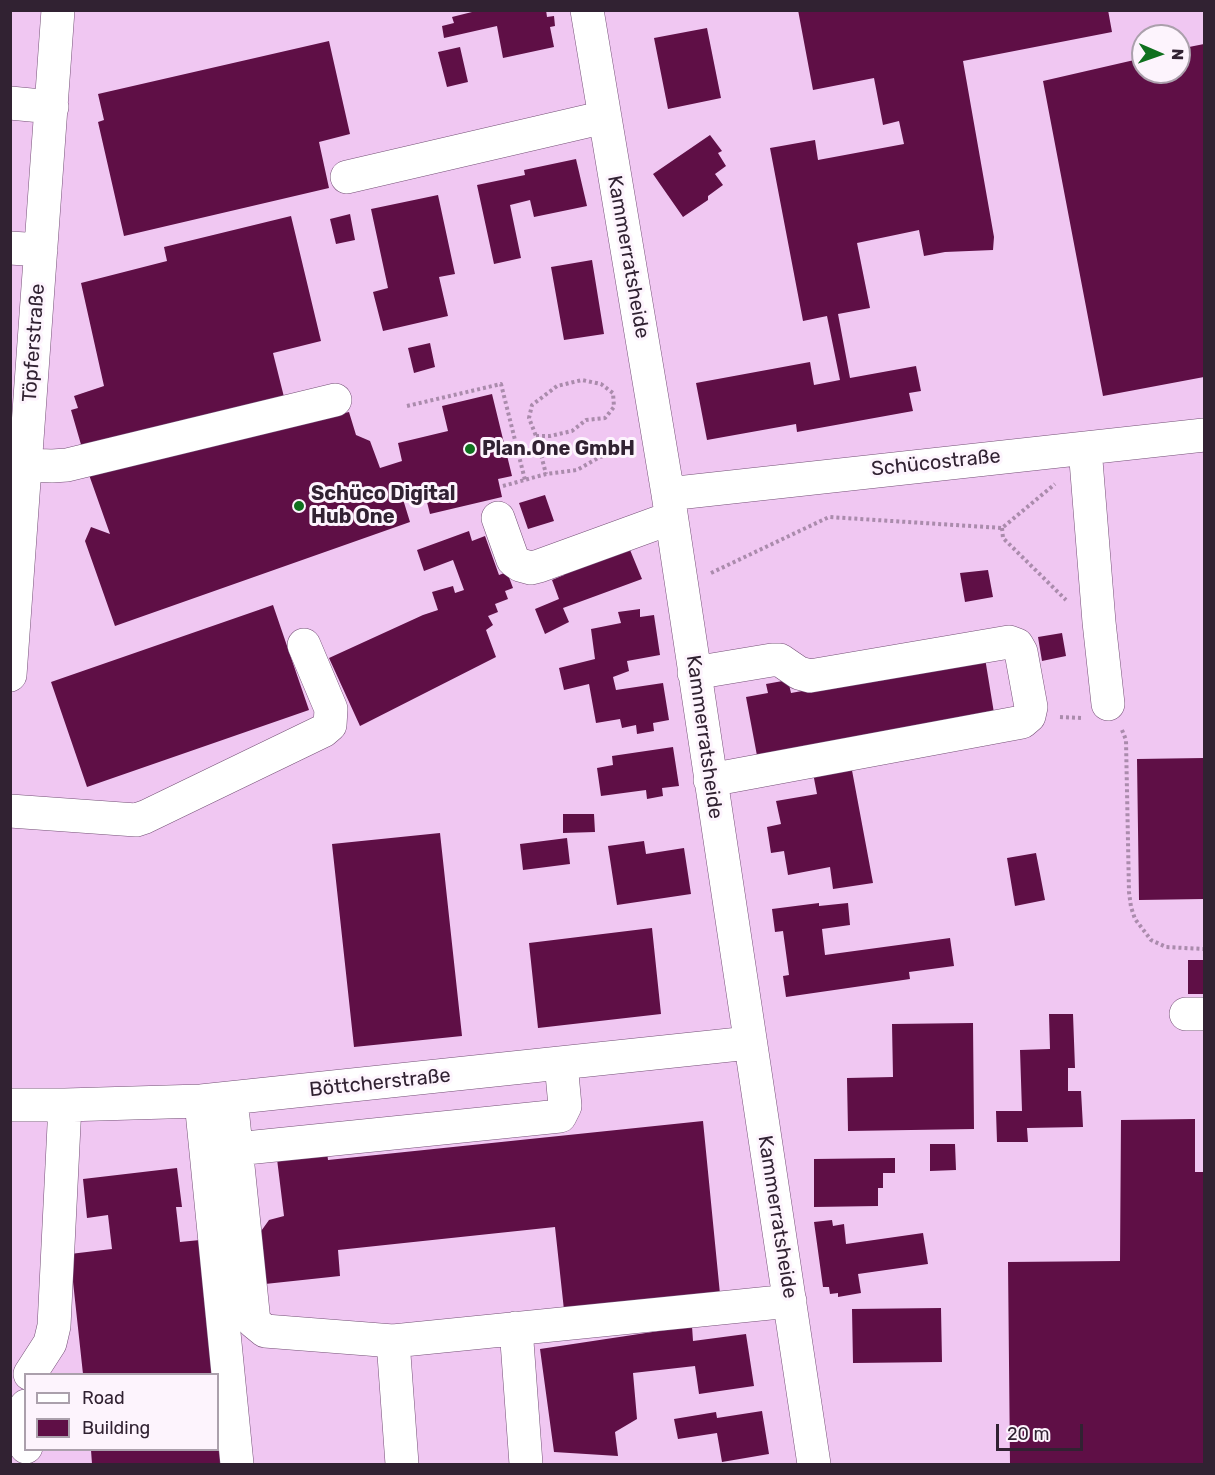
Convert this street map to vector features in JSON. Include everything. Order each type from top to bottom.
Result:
[{"type":"street","name":"Töpferstraße","points":[[10,675],[14,580],[26,465],[26,249],[52,107],[58,10]]},
{"type":"street","name":"Kammerratsheide","points":[[587,10],[670,506],[814,1464]]},
{"type":"street","points":[[10,103],[52,107]]},
{"type":"street","points":[[347,177],[605,117]]},
{"type":"street","points":[[26,465],[68,465],[335,400]]},
{"type":"street","name":"Schücostraße","points":[[499,503],[513,560],[520,566],[531,568],[670,506],[1072,449],[1204,435]]},
{"type":"street","points":[[1072,449],[1099,622],[1108,704]]},
{"type":"street","points":[[694,673],[780,660],[799,673],[810,676],[1009,642],[1017,645],[1021,652],[1031,707],[1029,716],[1022,722],[710,780]]},
{"type":"street","points":[[10,811],[136,820],[323,731],[330,725],[331,709],[304,645]]},
{"type":"street","name":"Böttcherstraße","points":[[10,1104],[65,1105],[216,1100],[749,1043]]},
{"type":"street","points":[[236,1149],[560,1116],[565,1106],[561,1064]]},
{"type":"street","points":[[216,1100],[236,1149],[254,1322],[265,1331],[393,1341],[790,1301]]},
{"type":"street","points":[[216,1100],[237,1464]]},
{"type":"street","points":[[31,1373],[50,1343],[54,1326],[65,1105]]},
{"type":"street","points":[[516,1328],[526,1464]]},
{"type":"street","points":[[393,1341],[402,1464]]},
{"type":"path","points":[[536,436],[550,436],[572,431],[586,420],[605,418],[614,407],[613,393],[601,384],[582,380],[557,386],[532,405],[529,418],[546,474]]},
{"type":"path","points":[[407,406],[501,384],[525,480]]},
{"type":"path","points":[[499,503],[525,480],[546,474],[578,470],[600,457],[659,442]]},
{"type":"path","points":[[680,578],[711,573],[829,517],[1002,528],[1062,478],[1072,449]]},
{"type":"path","points":[[1002,528],[1003,538],[1089,623],[1099,622]]},
{"type":"path","points":[[1108,704],[1126,740],[1129,892],[1135,919],[1151,940],[1166,947],[1204,949]]},
{"type":"building","points":[[480,10],[546,10],[547,17],[554,16],[555,26],[550,27],[554,47],[503,58],[497,26],[444,38],[442,26],[454,23],[452,17]]},
{"type":"building","points":[[798,10],[1108,10],[1112,32],[963,61],[994,237],[993,250],[945,252],[924,256],[919,230],[857,243],[870,308],[838,314],[850,378],[916,366],[921,391],[909,393],[913,411],[797,432],[796,424],[707,440],[696,383],[810,362],[814,385],[840,380],[827,316],[803,321],[770,148],[815,140],[818,160],[904,144],[899,121],[883,125],[874,78],[813,90]]},
{"type":"building","points":[[707,28],[721,98],[668,109],[654,38]]},
{"type":"building","points":[[329,41],[350,134],[319,142],[329,188],[124,236],[98,122],[104,120],[98,94]]},
{"type":"building","points":[[1204,44],[1204,377],[1103,396],[1043,81],[1131,61],[1131,84],[1191,84],[1191,47]]},
{"type":"building","points":[[460,47],[468,82],[447,87],[438,52]]},
{"type":"building","points":[[710,135],[722,151],[718,153],[726,166],[715,174],[723,185],[708,196],[708,200],[683,217],[653,174]]},
{"type":"building","points":[[576,159],[587,206],[534,217],[530,200],[510,205],[521,258],[494,264],[477,185],[525,175],[524,170]]},
{"type":"building","points":[[438,195],[455,274],[439,277],[448,316],[383,331],[373,292],[388,288],[371,209]]},
{"type":"building","points":[[350,214],[355,240],[336,244],[330,219]]},
{"type":"building","points":[[291,216],[321,341],[273,353],[284,397],[82,448],[71,410],[78,408],[74,396],[104,386],[81,283],[167,261],[164,247]]},
{"type":"building","points":[[592,260],[604,334],[564,340],[551,267]]},
{"type":"building","points":[[430,343],[435,367],[414,373],[408,348]]},
{"type":"building","name":"Schüco Digital Hub One","points":[[492,394],[512,476],[498,479],[502,497],[430,514],[424,490],[402,496],[410,522],[115,626],[85,541],[91,527],[110,534],[88,472],[349,412],[356,435],[370,441],[380,468],[402,461],[398,443],[448,431],[442,406]]},
{"type":"building","points":[[545,495],[554,521],[528,529],[519,503]]},
{"type":"building","points":[[469,531],[472,541],[485,536],[499,575],[507,572],[513,588],[505,591],[508,599],[495,604],[498,612],[488,616],[493,625],[486,630],[496,657],[360,726],[329,658],[438,610],[432,592],[453,586],[455,593],[464,590],[453,560],[424,571],[417,550]]},
{"type":"building","points":[[628,545],[642,579],[563,608],[569,622],[545,634],[535,609],[559,599],[552,580],[564,575],[562,570]]},
{"type":"building","points":[[988,570],[993,597],[965,602],[960,573]]},
{"type":"building","points":[[273,605],[309,710],[87,787],[51,682]]},
{"type":"building","points":[[640,609],[640,617],[654,615],[660,655],[627,661],[629,671],[613,677],[616,690],[663,683],[669,720],[653,723],[654,731],[637,734],[636,725],[622,728],[620,719],[596,723],[589,684],[564,690],[559,668],[595,659],[591,629],[621,623],[618,612]]},
{"type":"building","points":[[1062,633],[1066,656],[1042,661],[1038,637]]},
{"type":"building","points":[[985,658],[994,713],[758,761],[746,697],[768,693],[766,684],[788,680],[791,693]]},
{"type":"building","points":[[673,747],[679,786],[662,788],[663,796],[647,799],[646,790],[601,796],[597,768],[613,765],[612,756]]},
{"type":"building","points":[[1204,758],[1204,899],[1139,900],[1137,759]]},
{"type":"building","points":[[851,765],[873,883],[833,889],[830,867],[788,875],[784,851],[771,853],[767,827],[781,824],[776,801],[817,794],[813,773]]},
{"type":"building","points":[[563,814],[594,814],[595,832],[563,833]]},
{"type":"building","points":[[440,833],[462,1036],[354,1047],[332,844]]},
{"type":"building","points":[[567,838],[570,864],[523,870],[520,844]]},
{"type":"building","points":[[644,841],[646,854],[684,848],[691,894],[617,905],[608,846]]},
{"type":"building","points":[[1036,853],[1045,900],[1015,906],[1007,858]]},
{"type":"building","points":[[819,903],[819,906],[848,903],[850,925],[822,929],[825,955],[950,938],[954,966],[909,972],[910,979],[786,997],[783,976],[789,975],[783,931],[775,932],[772,909]]},
{"type":"building","points":[[652,928],[661,1014],[538,1028],[529,943]]},
{"type":"building","points":[[1188,960],[1204,960],[1204,994],[1188,994]]},
{"type":"building","points":[[1049,1014],[1073,1014],[1075,1068],[1068,1068],[1068,1091],[1081,1091],[1083,1127],[1027,1128],[1028,1142],[997,1142],[996,1111],[1022,1111],[1020,1050],[1050,1049]]},
{"type":"building","points":[[973,1023],[974,1129],[848,1131],[847,1078],[893,1077],[892,1024]]},
{"type":"building","points":[[1195,1119],[1195,1172],[1204,1172],[1204,1464],[1010,1464],[1008,1262],[1120,1261],[1121,1120]]},
{"type":"building","points":[[703,1121],[720,1294],[564,1310],[555,1227],[338,1250],[340,1276],[265,1284],[259,1234],[269,1220],[284,1216],[277,1159],[327,1152],[328,1160]]},
{"type":"building","points":[[930,1144],[955,1144],[956,1170],[930,1171]]},
{"type":"building","points":[[895,1158],[895,1173],[883,1173],[883,1188],[878,1188],[878,1206],[814,1207],[814,1159]]},
{"type":"building","points":[[177,1168],[182,1207],[176,1207],[180,1242],[200,1240],[214,1373],[83,1373],[70,1254],[112,1249],[108,1215],[87,1218],[83,1179]]},
{"type":"building","points":[[832,1220],[833,1226],[844,1224],[846,1244],[923,1233],[928,1264],[858,1274],[861,1293],[838,1297],[838,1293],[830,1294],[829,1287],[823,1287],[814,1222]]},
{"type":"building","points":[[941,1308],[942,1362],[853,1363],[852,1309]]},
{"type":"building","points":[[692,1326],[693,1341],[746,1334],[754,1386],[699,1394],[695,1366],[633,1373],[637,1419],[615,1432],[618,1456],[554,1452],[540,1349]]},
{"type":"building","points":[[762,1411],[769,1454],[722,1462],[717,1433],[678,1439],[674,1419],[716,1412],[717,1418]]},
{"type":"building","points":[[219,1428],[224,1464],[92,1464],[91,1451],[219,1451]]},
{"type":"place","name":"Plan.One GmbH","points":[[470,449]]},
{"type":"place","name":"Schüco Digital Hub One","points":[[299,506]]}]
